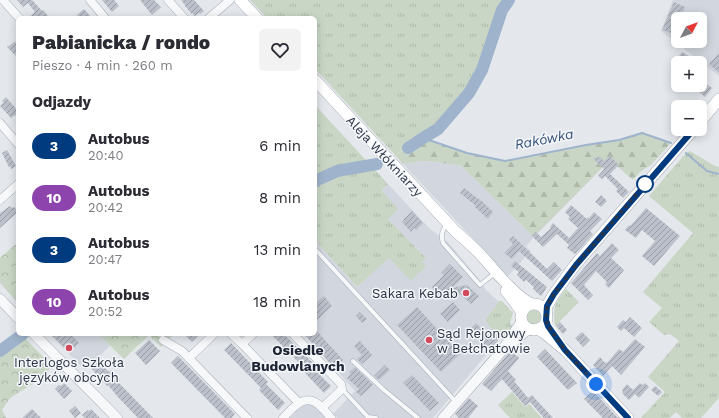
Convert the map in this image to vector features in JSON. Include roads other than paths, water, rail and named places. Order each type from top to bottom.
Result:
[{"type":"main road","points":[[240,0],[255,16]]},
{"type":"main road","name":"Aleja Włókniarzy","points":[[317,82],[447,223],[476,250],[514,302],[522,317]]},
{"type":"main road","points":[[707,114],[719,99]]},
{"type":"main road","points":[[565,350],[543,332],[526,327],[522,317],[523,310],[527,306],[540,302],[576,265],[688,136]]},
{"type":"main road","points":[[534,329],[542,327],[546,316],[547,306],[554,294],[576,265]]},
{"type":"main road","name":"Aleja Włókniarzy","points":[[494,274],[520,296],[534,304]]},
{"type":"main road","points":[[534,304],[544,309],[548,326],[565,350],[628,418]]},
{"type":"street","points":[[4,0],[17,16]]},
{"type":"street","points":[[90,0],[103,16]]},
{"type":"street","points":[[168,0],[182,16]]},
{"type":"street","points":[[211,16],[230,0]]},
{"type":"street","points":[[0,123],[16,142]]},
{"type":"street","points":[[0,200],[16,186]]},
{"type":"street","points":[[0,299],[16,316]]},
{"type":"street","points":[[443,418],[500,352],[522,317]]},
{"type":"street","points":[[500,352],[521,335],[534,329]]},
{"type":"street","points":[[36,336],[112,416]]},
{"type":"street","points":[[189,358],[212,336]]},
{"type":"street","points":[[233,336],[299,403]]},
{"type":"street","points":[[242,344],[251,336]]},
{"type":"street","points":[[295,336],[341,384],[342,389],[322,408]]},
{"type":"street","points":[[163,340],[182,350],[247,418]]},
{"type":"street","points":[[283,418],[304,400],[312,400],[317,403],[331,418]]},
{"type":"lane","points":[[447,223],[442,233],[443,243],[480,285],[494,274]]},
{"type":"lane","points":[[317,251],[456,403]]},
{"type":"lane","points":[[353,361],[384,390],[418,418]]},
{"type":"lane","points":[[342,389],[368,417],[376,418]]},
{"type":"waterway","name":"Rakówka","points":[[408,148],[438,129],[469,93],[482,70],[502,10],[509,0]]},
{"type":"waterway","name":"Rakówka","points":[[423,138],[467,153],[505,161],[619,140],[642,133],[671,143]]},
{"type":"waterway","points":[[686,153],[707,171],[719,174]]},
{"type":"waterway","name":"Rakówka","points":[[317,180],[337,171],[377,164]]},
{"type":"waterway","name":"Rakówka","points":[[0,351],[20,336]]},
{"type":"place","name":"Sakara Kebab","points":[[466,293]]},
{"type":"place","name":"Sąd Rejonowy w Bełchatowie","points":[[429,340]]},
{"type":"place","name":"Interlogos Szkoła języków obcych","points":[[69,348]]},
{"type":"district","name":"Osiedle Budowlanych","points":[[298,358]]}]
